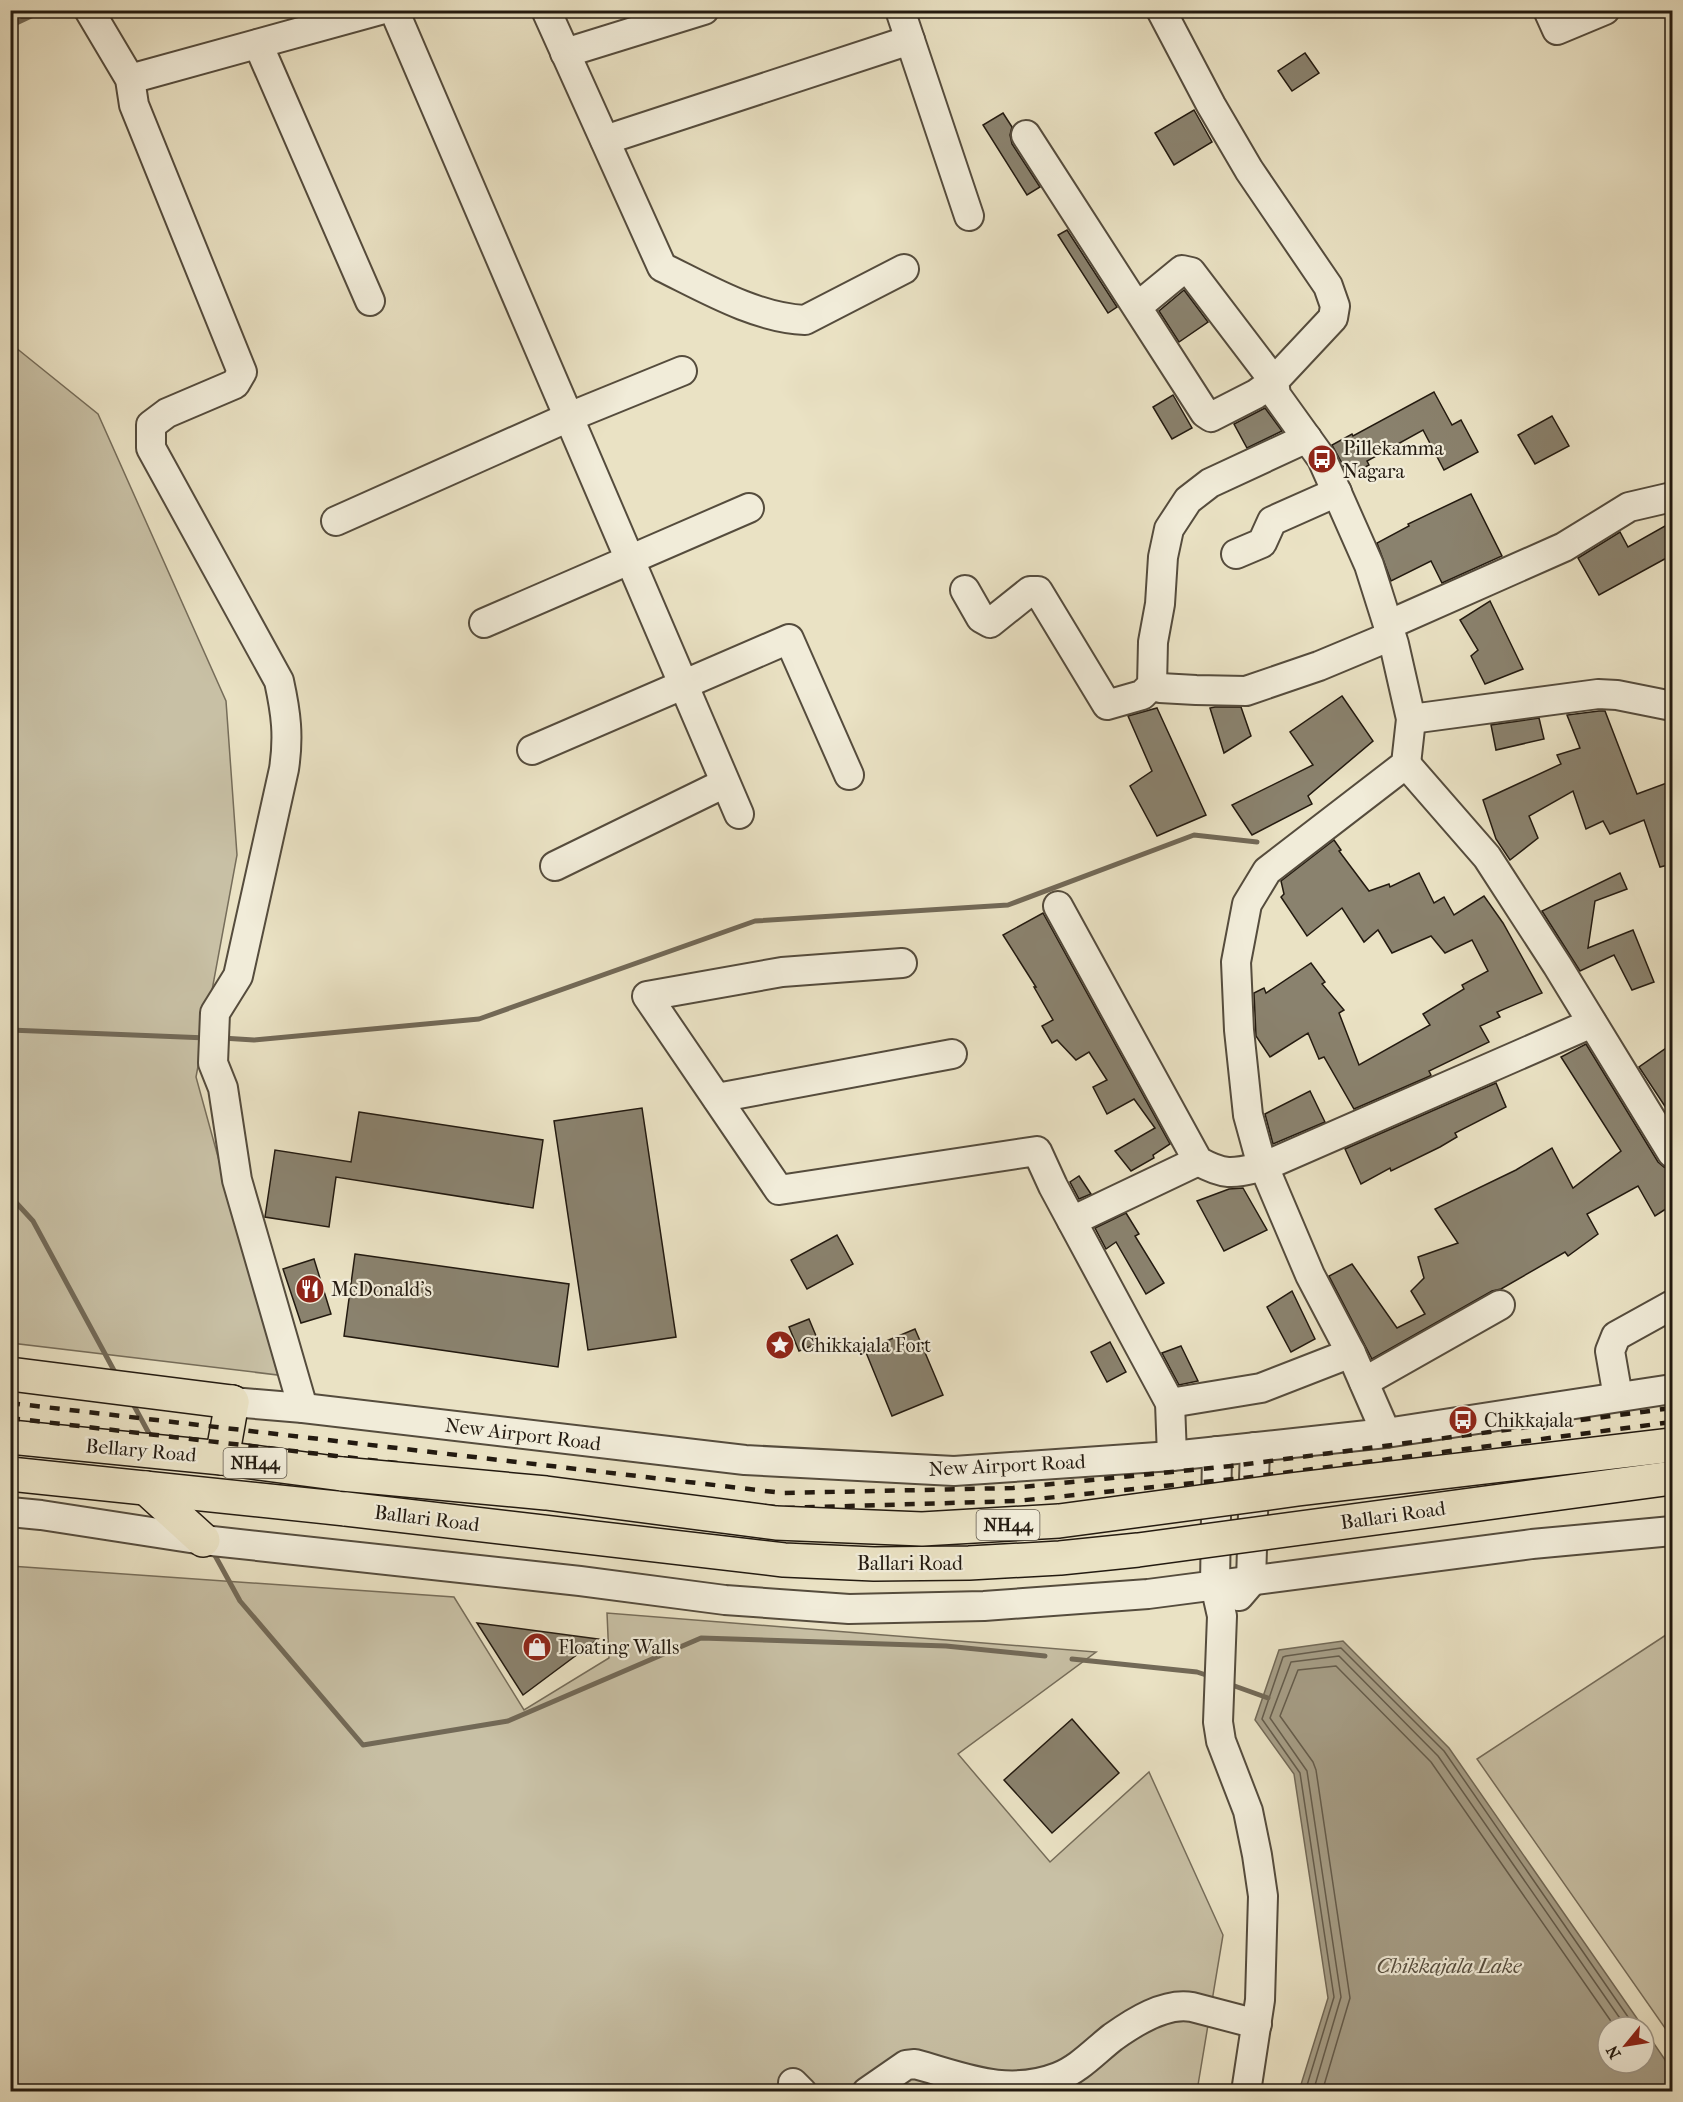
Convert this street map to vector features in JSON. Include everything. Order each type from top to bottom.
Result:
[{"type":"main road","points":[[10,1374],[232,1402],[222,1458]]},
{"type":"main road","name":"Bellary Road","points":[[10,1437],[222,1458],[342,1474]]},
{"type":"main road","name":"Ballari Road","points":[[342,1474],[546,1493],[776,1523],[922,1529],[1059,1521],[1298,1489],[1672,1446]]},
{"type":"main road","name":"Bellary Road","points":[[10,1474],[169,1490]]},
{"type":"main road","name":"Ballari Road","points":[[169,1490],[783,1560],[874,1564],[969,1563],[1060,1558],[1138,1550],[1672,1478]]},
{"type":"main road","points":[[169,1490],[208,1541]]},
{"type":"street","points":[[89,10],[130,78],[135,105],[242,372],[235,384],[167,413],[151,425],[151,448],[279,681],[285,708],[288,746],[284,769],[238,976],[215,1013],[213,1063],[223,1088],[237,1180],[303,1408]]},
{"type":"street","points":[[130,78],[380,10]]},
{"type":"street","points":[[394,10],[739,814]]},
{"type":"street","points":[[546,10],[662,267],[761,312],[789,320],[805,320],[904,269]]},
{"type":"street","points":[[565,53],[704,10]]},
{"type":"street","points":[[900,10],[969,216]]},
{"type":"street","points":[[1026,135],[1205,413],[1211,417],[1256,394],[1274,381],[1333,318],[1335,306],[1328,286],[1249,170],[1211,105],[1161,10]]},
{"type":"street","points":[[1548,10],[1557,30],[1605,10]]},
{"type":"street","points":[[605,140],[910,40]]},
{"type":"street","points":[[258,44],[370,301]]},
{"type":"street","points":[[1137,307],[1182,270],[1191,272],[1274,381],[1276,395],[1322,459],[1369,565],[1390,631],[1412,719],[1406,765],[1267,870],[1246,904],[1236,962],[1239,1030],[1248,1115],[1259,1155],[1310,1275],[1351,1353],[1386,1433]]},
{"type":"street","points":[[336,521],[569,417],[682,371]]},
{"type":"street","points":[[965,590],[981,618],[990,623],[1030,591],[1038,591],[1107,705],[1142,695],[1152,685],[1153,642],[1161,604],[1163,557],[1169,529],[1188,500],[1210,483],[1307,438]]},
{"type":"street","points":[[1236,554],[1262,543],[1272,521],[1337,492]]},
{"type":"street","points":[[1152,685],[1160,688],[1246,691],[1319,666],[1564,547],[1629,507],[1672,497]]},
{"type":"street","points":[[484,622],[749,508]]},
{"type":"street","points":[[532,750],[789,639],[849,775]]},
{"type":"street","points":[[1412,719],[1598,694],[1617,695],[1672,706]]},
{"type":"street","points":[[1406,765],[1487,857],[1557,965],[1672,1153]]},
{"type":"street","points":[[555,866],[725,783]]},
{"type":"street","points":[[1058,906],[1198,1161],[1218,1172],[1237,1172],[1264,1166],[1592,1023]]},
{"type":"street","points":[[902,963],[782,972],[647,996],[779,1190],[1037,1151],[1170,1403],[1172,1456]]},
{"type":"street","points":[[717,1098],[952,1054]]},
{"type":"street","points":[[1072,1221],[1198,1161]]},
{"type":"street","points":[[1364,1382],[1500,1305]]},
{"type":"street","points":[[1618,1397],[1610,1351],[1616,1336],[1672,1305]]},
{"type":"street","points":[[1170,1403],[1261,1388],[1351,1353]]},
{"type":"street","name":"New Airport Road","points":[[232,1402],[303,1408],[745,1460],[942,1471],[1172,1456],[1386,1433],[1672,1389]]},
{"type":"street","points":[[1222,1616],[1251,1582],[1255,1447]]},
{"type":"street","points":[[1217,1451],[1215,1585],[1222,1616],[1218,1722],[1221,1741],[1248,1811],[1263,1896],[1260,2001],[1246,2091]]},
{"type":"street","points":[[10,1512],[208,1541],[580,1581],[725,1600],[849,1609],[984,1606],[1148,1594],[1532,1544],[1672,1531]]},
{"type":"street","points":[[867,2091],[906,2065],[915,2064],[975,2082],[999,2085],[1018,2085],[1058,2077],[1077,2067],[1114,2036],[1144,2018],[1172,2006],[1183,2005],[1257,2024]]},
{"type":"shaded area","points":[[10,343],[98,414],[226,701],[237,855],[196,1077],[278,1375],[11,1343]]},
{"type":"shaded area","points":[[10,1566],[454,1597],[524,1710],[609,1658],[607,1613],[1096,1652],[958,1754],[1050,1862],[1149,1772],[1223,1935],[1197,2091],[11,2091]]},
{"type":"shaded area","points":[[1672,1631],[1672,2038],[1656,2015],[1477,1759]]},
{"type":"water","name":"Chikkajala Lake","points":[[1343,1641],[1449,1748],[1635,2015],[1596,2015],[1596,2075],[1656,2075],[1656,2047],[1672,2070],[1672,2091],[1299,2091],[1328,1998],[1294,1774],[1255,1720],[1279,1650]]},
{"type":"building","points":[[1305,53],[1319,73],[1292,91],[1278,71]]},
{"type":"building","points":[[1194,110],[1212,142],[1174,165],[1155,133]]},
{"type":"building","points":[[1003,113],[1012,127],[1010,135],[1012,144],[1040,187],[1027,195],[983,125]]},
{"type":"building","points":[[1067,230],[1117,307],[1108,313],[1058,235]]},
{"type":"building","points":[[1184,290],[1208,322],[1179,342],[1159,311]]},
{"type":"building","points":[[1434,392],[1452,425],[1461,420],[1478,452],[1444,470],[1423,430],[1367,461],[1369,465],[1349,476],[1332,445]]},
{"type":"building","points":[[1173,395],[1192,428],[1172,439],[1153,407]]},
{"type":"building","points":[[1265,408],[1282,431],[1247,448],[1234,424]]},
{"type":"building","points":[[1552,416],[1569,446],[1535,464],[1518,435]]},
{"type":"building","points":[[1471,494],[1502,556],[1442,583],[1431,561],[1391,581],[1377,543],[1409,526],[1408,524]]},
{"type":"building","points":[[1672,522],[1672,555],[1599,595],[1578,558],[1620,532],[1628,547]]},
{"type":"building","points":[[1490,601],[1523,669],[1485,684],[1471,656],[1478,650],[1460,620]]},
{"type":"building","points":[[1342,696],[1373,741],[1308,796],[1312,804],[1252,835],[1232,805],[1313,765],[1290,732]]},
{"type":"building","points":[[1241,707],[1251,736],[1224,753],[1210,708]]},
{"type":"building","points":[[1157,708],[1206,815],[1157,836],[1130,786],[1152,771],[1128,716]]},
{"type":"building","points":[[1605,711],[1637,794],[1672,781],[1672,864],[1660,867],[1644,820],[1610,834],[1603,821],[1586,829],[1573,791],[1529,816],[1538,838],[1510,860],[1496,839],[1483,800],[1561,764],[1557,755],[1580,748],[1567,715]]},
{"type":"building","points":[[1539,718],[1544,739],[1496,750],[1491,725]]},
{"type":"building","points":[[1334,840],[1341,850],[1339,851],[1369,891],[1389,884],[1390,887],[1419,873],[1434,903],[1444,897],[1454,915],[1484,896],[1503,923],[1542,993],[1497,1012],[1500,1017],[1480,1026],[1489,1042],[1429,1071],[1430,1076],[1354,1109],[1324,1057],[1319,1059],[1308,1033],[1270,1057],[1256,1036],[1254,993],[1264,988],[1266,993],[1311,963],[1325,982],[1322,984],[1344,1010],[1339,1013],[1359,1065],[1430,1025],[1423,1014],[1464,989],[1462,985],[1488,971],[1472,940],[1445,953],[1431,936],[1392,953],[1378,930],[1364,942],[1342,908],[1307,936],[1281,897],[1284,894],[1281,881]]},
{"type":"building","points":[[1620,873],[1627,889],[1595,901],[1588,948],[1633,930],[1654,982],[1632,990],[1614,955],[1580,971],[1542,911]]},
{"type":"building","points":[[1043,913],[1170,1144],[1153,1155],[1154,1158],[1131,1171],[1115,1151],[1155,1128],[1134,1099],[1107,1114],[1093,1087],[1107,1080],[1089,1052],[1076,1060],[1057,1040],[1052,1043],[1042,1026],[1053,1020],[1034,987],[1036,987],[1003,935]]},
{"type":"building","points":[[1586,1044],[1658,1162],[1669,1169],[1672,1174],[1672,1205],[1655,1216],[1638,1186],[1587,1214],[1598,1234],[1568,1256],[1565,1252],[1372,1359],[1329,1276],[1352,1264],[1397,1328],[1425,1314],[1411,1291],[1424,1278],[1418,1257],[1458,1243],[1435,1209],[1516,1170],[1552,1148],[1573,1188],[1621,1151],[1561,1057]]},
{"type":"building","points":[[1672,1044],[1672,1117],[1639,1067]]},
{"type":"building","points":[[1496,1083],[1506,1107],[1455,1133],[1457,1137],[1440,1147],[1391,1171],[1390,1168],[1361,1184],[1345,1149]]},
{"type":"building","points":[[1310,1091],[1325,1122],[1273,1144],[1265,1114]]},
{"type":"building","points":[[642,1108],[676,1337],[588,1350],[554,1121]]},
{"type":"building","points":[[359,1112],[543,1140],[533,1208],[336,1177],[329,1227],[265,1217],[275,1150],[351,1162]]},
{"type":"building","points":[[1079,1176],[1091,1194],[1079,1199],[1070,1182]]},
{"type":"building","points":[[1243,1188],[1267,1230],[1224,1251],[1197,1201],[1229,1189]]},
{"type":"building","points":[[1126,1213],[1139,1234],[1135,1236],[1164,1283],[1146,1294],[1116,1242],[1106,1249],[1095,1228]]},
{"type":"building","points":[[837,1235],[853,1264],[807,1289],[791,1260]]},
{"type":"building","points":[[355,1254],[569,1284],[558,1367],[344,1336]]},
{"type":"building","points":[[314,1259],[331,1314],[301,1323],[283,1269]]},
{"type":"building","points":[[1292,1291],[1315,1339],[1291,1352],[1267,1307]]},
{"type":"building","points":[[809,1319],[819,1343],[799,1351],[789,1327]]},
{"type":"building","points":[[915,1329],[943,1395],[892,1416],[865,1350]]},
{"type":"building","points":[[1110,1342],[1126,1372],[1107,1382],[1091,1352]]},
{"type":"building","points":[[1181,1346],[1198,1381],[1179,1385],[1162,1353]]},
{"type":"building","points":[[477,1623],[598,1639],[523,1695]]},
{"type":"building","points":[[1072,1719],[1119,1773],[1052,1833],[1004,1780]]},
{"type":"waterway","points":[[10,26],[44,10]]},
{"type":"waterway","points":[[222,1038],[254,1040],[479,1019],[755,921],[1008,905],[1194,835],[1257,842]]},
{"type":"waterway","points":[[10,1030],[207,1038]]},
{"type":"waterway","points":[[10,1196],[33,1221],[117,1376]]},
{"type":"waterway","points":[[132,1402],[152,1439]]},
{"type":"waterway","points":[[212,1550],[240,1601],[363,1745],[508,1721],[701,1638],[946,1646],[1045,1656]]},
{"type":"waterway","points":[[1072,1659],[1197,1672],[1212,1677]]},
{"type":"waterway","points":[[1229,1684],[1268,1698]]},
{"type":"railway","points":[[10,1403],[783,1493],[1013,1488],[1240,1465],[1672,1408]]},
{"type":"railway","points":[[10,1418],[783,1508],[1016,1501],[1244,1478],[1672,1422]]},
{"type":"place","name":"Pillekamma Nagara","points":[[1322,459]]},
{"type":"place","name":"McDonald's","points":[[310,1289]]},
{"type":"place","name":"Chikkajala Fort","points":[[780,1345]]},
{"type":"place","name":"Chikkajala","points":[[1463,1420]]},
{"type":"place","name":"Floating Walls","points":[[537,1647]]}]
